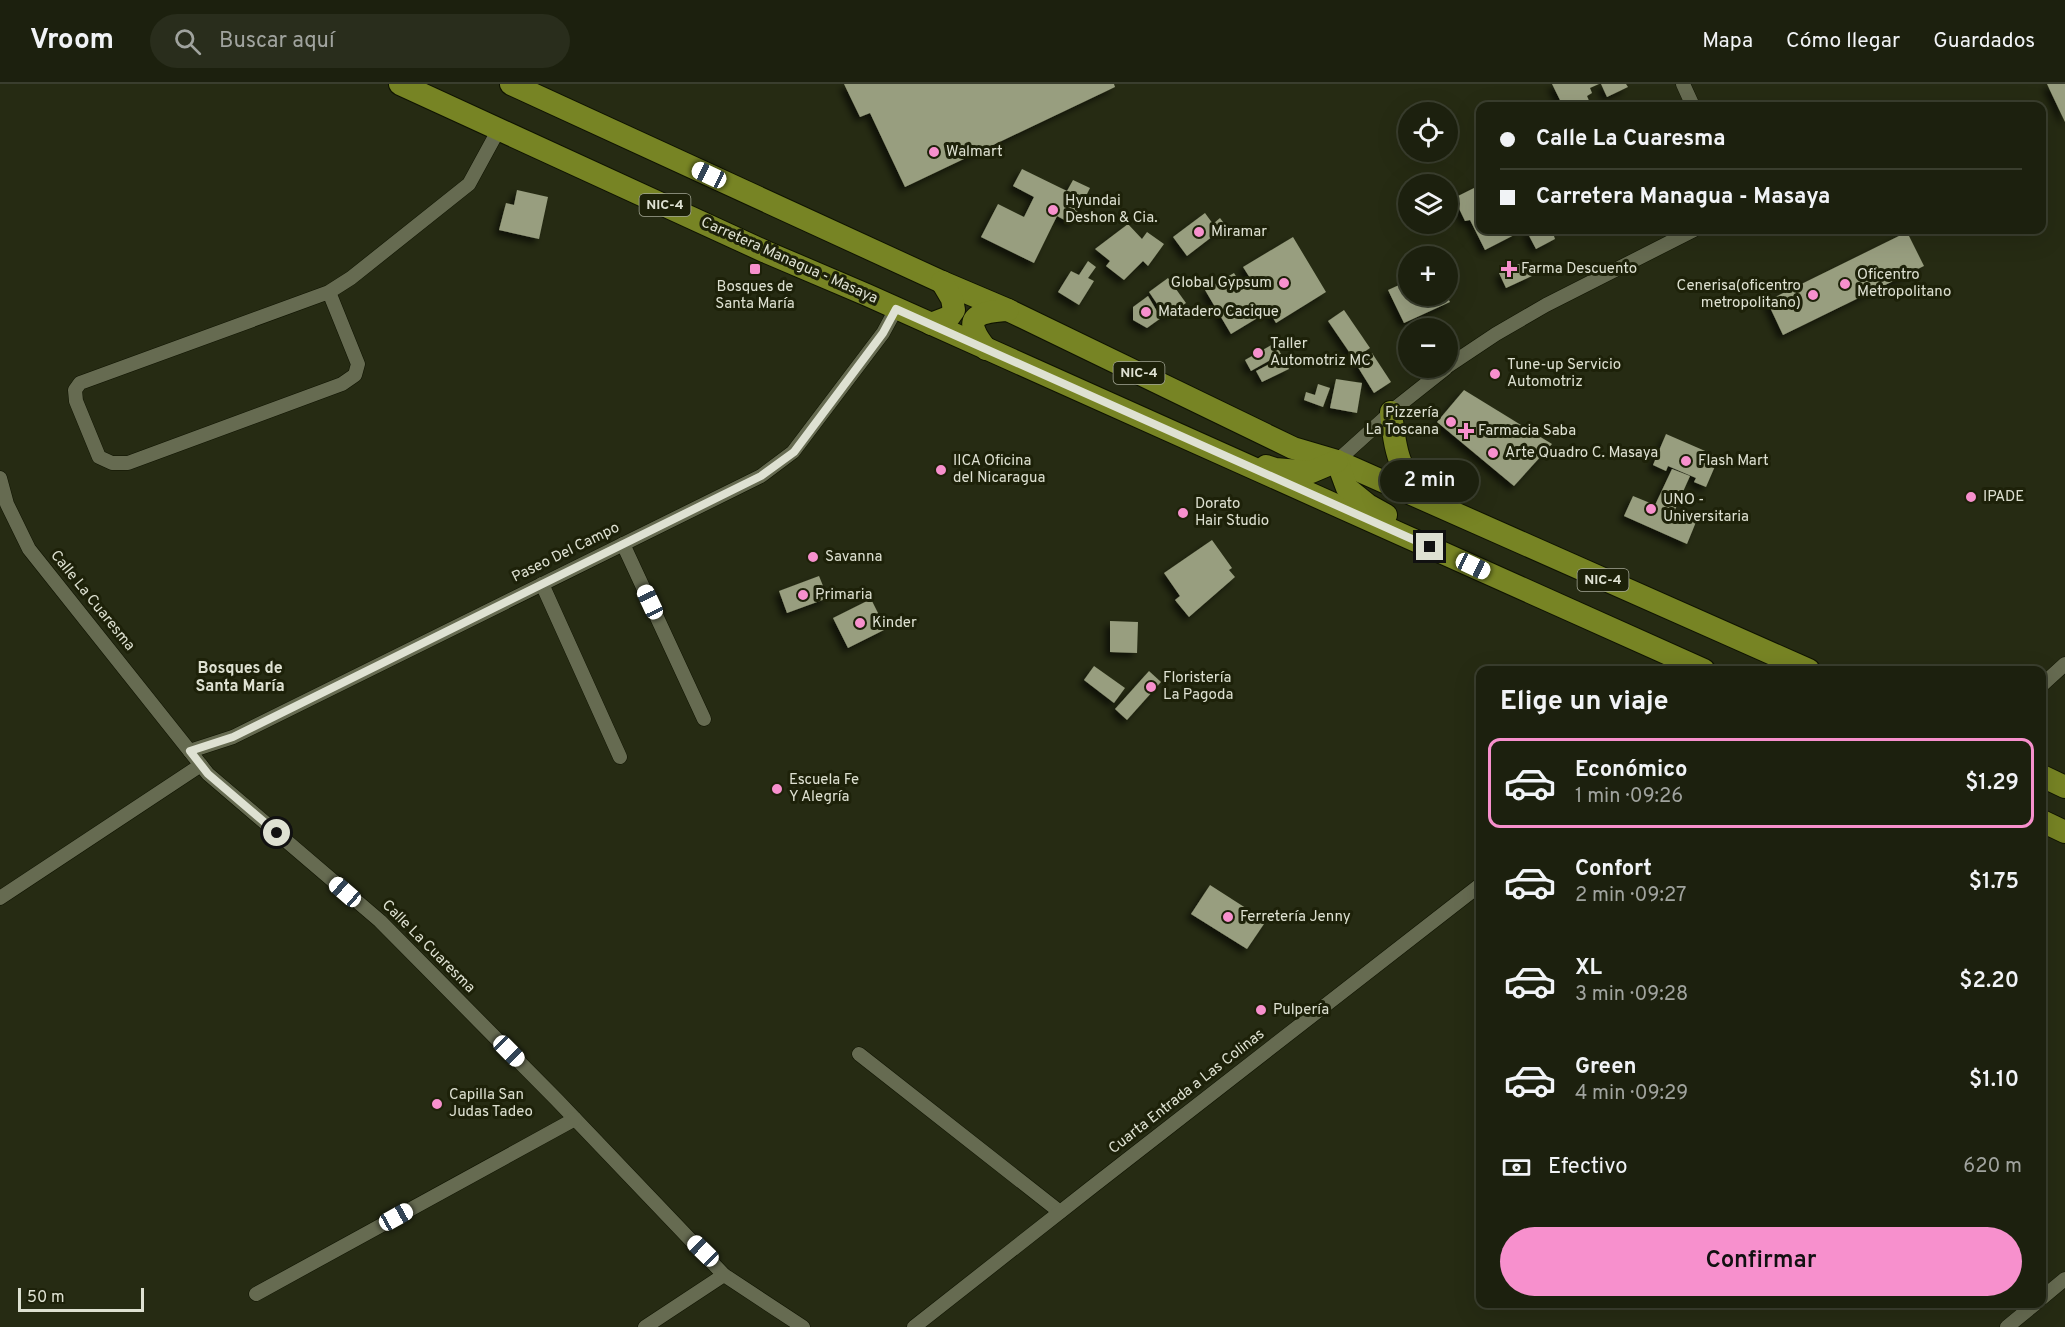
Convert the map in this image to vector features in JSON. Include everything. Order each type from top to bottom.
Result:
[{"type":"highway","name":"Carretera Managua - Masaya","points":[[400,84],[766,252],[1695,666]]},
{"type":"highway","name":"NIC-4","points":[[511,84],[942,282],[1008,310],[1293,448],[1337,461],[1800,666]]},
{"type":"highway","points":[[932,324],[949,317],[954,310],[952,299],[942,282]]},
{"type":"highway","points":[[986,349],[975,336],[974,322],[981,314],[1008,310]]},
{"type":"highway","points":[[1391,412],[1394,443],[1403,469],[1414,487],[1442,509]]},
{"type":"highway","points":[[1206,448],[1225,448],[1275,469],[1284,470],[1311,472],[1337,461],[1347,488],[1354,494],[1368,505],[1427,538],[1452,557]]},
{"type":"highway","points":[[2046,778],[2065,787]]},
{"type":"highway","points":[[2046,823],[2065,832]]},
{"type":"street","points":[[1683,84],[1692,102]]},
{"type":"street","points":[[329,292],[358,364],[355,375],[342,384],[128,463],[112,463],[99,457],[76,401],[75,390],[80,383],[329,292],[351,278],[469,184],[499,129]]},
{"type":"street","points":[[1458,360],[1546,305],[1686,234]]},
{"type":"street","name":"Paseo Del Campo","points":[[190,751],[233,737],[761,476],[794,452],[883,333],[896,309]]},
{"type":"street","points":[[1337,461],[1391,412],[1433,378]]},
{"type":"street","name":"Calle La Cuaresma","points":[[0,478],[7,504],[29,549],[208,774],[380,921],[575,1119],[724,1275],[803,1327]]},
{"type":"street","points":[[623,544],[704,719]]},
{"type":"street","points":[[542,584],[620,757]]},
{"type":"street","points":[[2046,681],[2065,664]]},
{"type":"street","points":[[0,898],[201,765]]},
{"type":"street","name":"Cuarta Entrada a Las Colinas","points":[[915,1327],[1476,888]]},
{"type":"street","points":[[859,1054],[1060,1212]]},
{"type":"street","points":[[256,1294],[575,1119]]},
{"type":"street","points":[[645,1327],[724,1275]]},
{"type":"street","points":[[2046,1295],[2065,1279]]},
{"type":"street","points":[[2007,1327],[2030,1308]]},
{"type":"building","name":"Walmart","points":[[844,84],[1114,84],[1115,87],[905,187],[870,113],[860,117]]},
{"type":"building","points":[[1552,84],[1599,84],[1590,88],[1592,93],[1587,96],[1590,102],[1561,102]]},
{"type":"building","points":[[1601,84],[1626,84],[1628,87],[1607,97]]},
{"type":"building","points":[[2047,84],[2065,84],[2065,122]]},
{"type":"building","name":"Hyundai Deshon & Cia.","points":[[1022,169],[1067,191],[1073,180],[1090,188],[1072,224],[1057,216],[1034,263],[981,237],[998,204],[1024,217],[1034,197],[1013,186]]},
{"type":"building","points":[[1476,187],[1476,232],[1470,220],[1465,221],[1458,206],[1458,196]]},
{"type":"building","points":[[517,190],[548,197],[539,239],[499,230],[506,203],[514,205]]},
{"type":"building","name":"Miramar","points":[[1205,213],[1213,224],[1220,218],[1226,226],[1187,256],[1173,237]]},
{"type":"building","points":[[1128,224],[1142,239],[1147,232],[1164,244],[1148,266],[1143,261],[1124,280],[1106,266],[1110,261],[1095,249]]},
{"type":"building","points":[[1477,234],[1516,234],[1485,250]]},
{"type":"building","points":[[1528,234],[1553,234],[1555,239],[1536,249]]},
{"type":"building","name":"Oficentro Metropolitano","points":[[1903,234],[1908,234],[1924,266],[1783,335],[1767,301]]},
{"type":"building","name":"Global Gypsum","points":[[1293,237],[1326,292],[1276,323],[1269,311],[1231,334],[1205,290],[1234,273],[1242,286],[1252,281],[1243,267]]},
{"type":"building","points":[[1088,261],[1096,267],[1088,278],[1094,281],[1079,305],[1058,292],[1071,271],[1079,275]]},
{"type":"building","points":[[1526,261],[1532,276],[1506,288],[1499,273]]},
{"type":"building","points":[[1168,278],[1186,303],[1166,317],[1149,292]]},
{"type":"building","points":[[1398,286],[1398,306],[1441,306],[1415,318],[1402,318],[1388,290]]},
{"type":"building","name":"Matadero Cacique","points":[[1148,296],[1161,318],[1147,328],[1133,320],[1133,307]]},
{"type":"building","points":[[1344,310],[1370,348],[1354,359],[1328,321]]},
{"type":"building","points":[[1275,343],[1281,354],[1251,371],[1245,360]]},
{"type":"building","points":[[1372,353],[1391,382],[1374,393],[1356,364]]},
{"type":"building","points":[[1283,357],[1289,369],[1262,382],[1256,371]]},
{"type":"building","points":[[1336,379],[1362,383],[1357,413],[1330,408]]},
{"type":"building","points":[[1318,384],[1330,388],[1323,407],[1304,400],[1306,392],[1315,395]]},
{"type":"building","points":[[1464,390],[1552,444],[1514,486],[1437,422]]},
{"type":"building","name":"Flash Mart","points":[[1666,434],[1719,457],[1706,487],[1694,482],[1696,478],[1668,466],[1666,471],[1653,465]]},
{"type":"building","name":"UNO - Universitaria","points":[[1672,469],[1690,476],[1674,512],[1696,522],[1687,544],[1624,516],[1633,496],[1655,505]]},
{"type":"building","points":[[1212,540],[1232,568],[1229,570],[1235,577],[1189,617],[1175,600],[1180,596],[1164,573]]},
{"type":"building","name":"Primaria","points":[[819,576],[828,598],[787,613],[779,591]]},
{"type":"building","name":"Kinder","points":[[871,599],[886,629],[848,648],[833,618]]},
{"type":"building","points":[[1110,621],[1138,622],[1137,653],[1110,652]]},
{"type":"building","points":[[1094,666],[1125,688],[1114,703],[1084,680]]},
{"type":"building","points":[[1149,671],[1161,682],[1127,720],[1115,709]]},
{"type":"building","name":"Ferretería Jenny","points":[[1210,885],[1266,921],[1247,949],[1191,914]]},
{"type":"place","name":"Walmart","points":[[934,152]]},
{"type":"place","name":"Hyundai Deshon & Cia.","points":[[1053,210]]},
{"type":"place","name":"Miramar","points":[[1199,232]]},
{"type":"place","name":"Bosques de Santa María","points":[[755,269]]},
{"type":"place","name":"Farma Descuento","points":[[1509,269]]},
{"type":"place","name":"Global Gypsum","points":[[1284,283]]},
{"type":"place","name":"Oficentro Metropolitano","points":[[1845,284]]},
{"type":"place","name":"Cenerisa(oficentro metropolitano)","points":[[1813,295]]},
{"type":"place","name":"Matadero Cacique","points":[[1146,312]]},
{"type":"place","name":"Taller Automotriz MC","points":[[1258,353]]},
{"type":"place","name":"Tune-up Servicio Automotriz","points":[[1495,374]]},
{"type":"place","name":"Pizzería La Toscana","points":[[1451,422]]},
{"type":"place","name":"Farmacia Saba","points":[[1466,431]]},
{"type":"place","name":"Arte Quadro C. Masaya","points":[[1493,453]]},
{"type":"place","name":"Flash Mart","points":[[1686,461]]},
{"type":"place","name":"IICA Oficina del Nicaragua","points":[[941,470]]},
{"type":"place","name":"IPADE","points":[[1971,497]]},
{"type":"place","name":"UNO - Universitaria","points":[[1651,509]]},
{"type":"place","name":"Dorato Hair Studio","points":[[1183,513]]},
{"type":"place","name":"Savanna","points":[[813,557]]},
{"type":"place","name":"Primaria","points":[[803,595]]},
{"type":"place","name":"Kinder","points":[[860,623]]},
{"type":"place","name":"Floristería La Pagoda","points":[[1151,687]]},
{"type":"place","name":"Escuela Fe Y Alegría","points":[[777,789]]},
{"type":"place","name":"Ferretería Jenny","points":[[1228,917]]},
{"type":"place","name":"Pulpería","points":[[1261,1010]]},
{"type":"place","name":"Capilla San Judas Tadeo","points":[[437,1104]]},
{"type":"district","name":"Bosques de Santa María","points":[[240,678]]},
{"type":"route","points":[[277,833],[208,774],[190,751],[233,737],[761,476],[794,452],[883,333],[896,309],[1430,547]]}]
